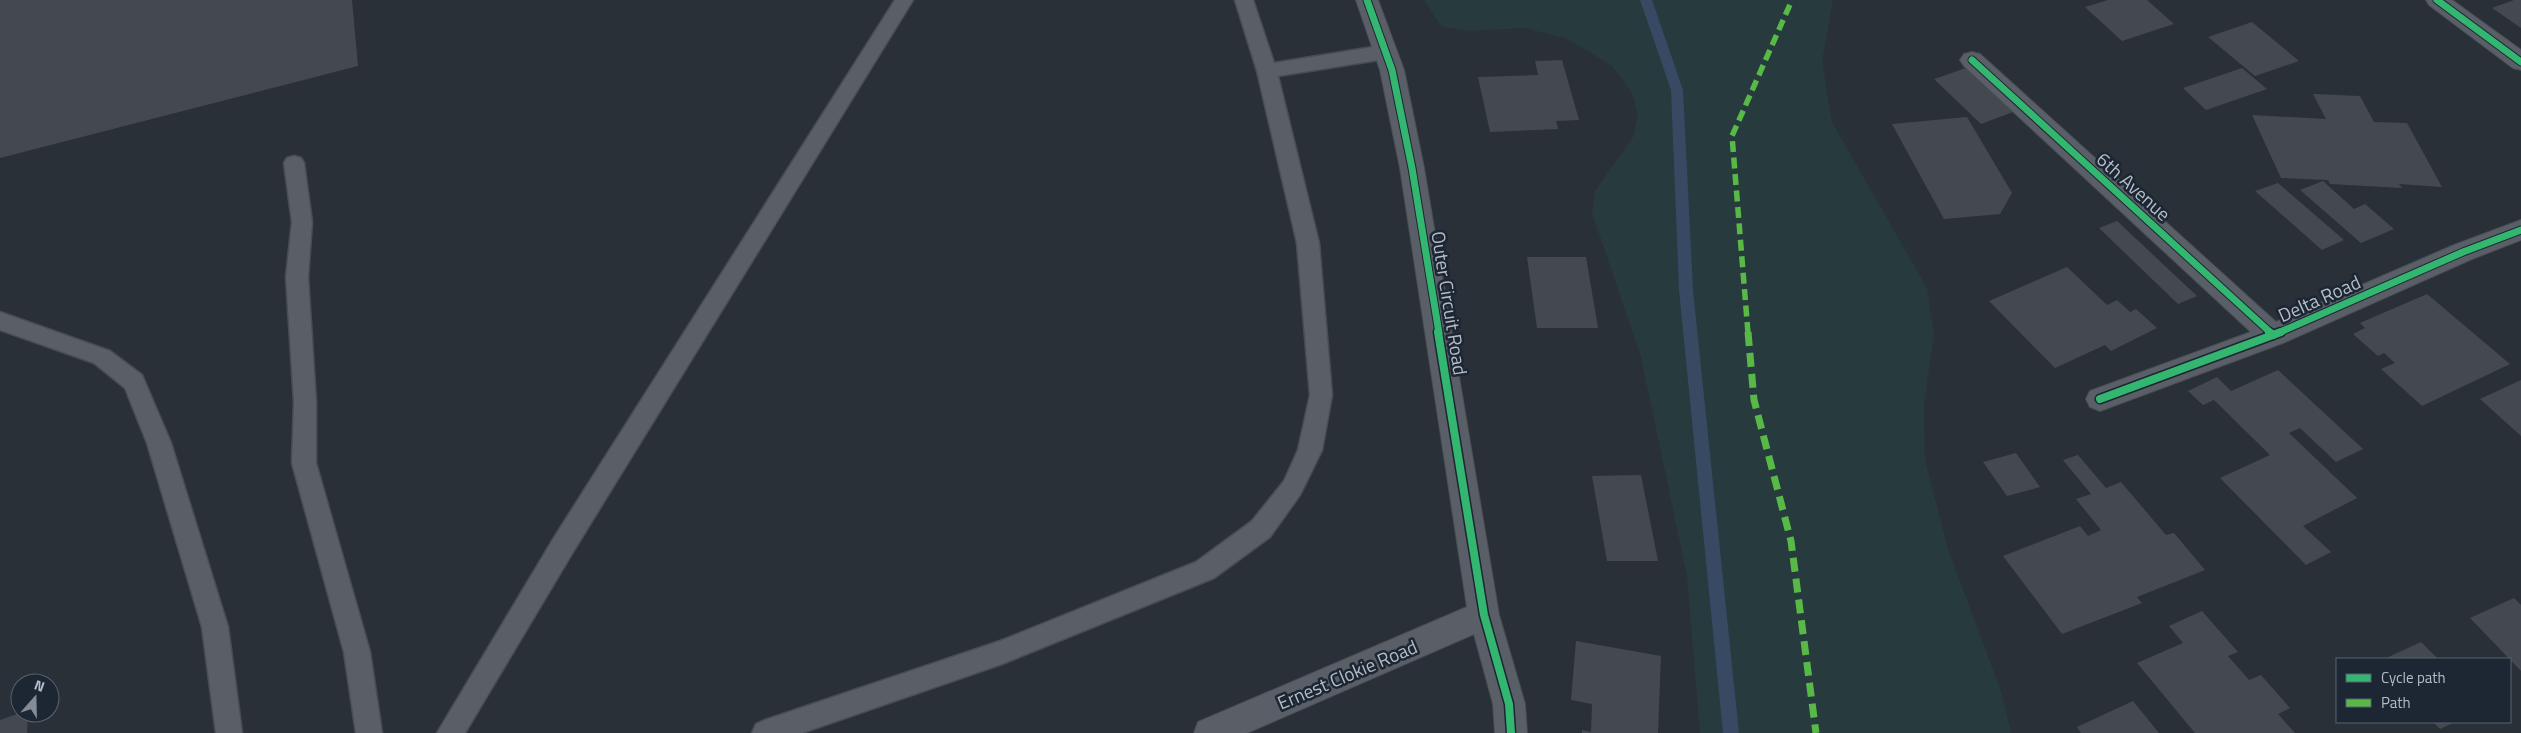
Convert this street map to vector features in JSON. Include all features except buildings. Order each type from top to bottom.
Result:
[{"type":"street","name":"Outer Circuit Road","points":[[1367,0],[1392,70],[1412,168],[1484,615],[1508,704],[1511,733]]},
{"type":"street","points":[[2436,0],[2521,62]]},
{"type":"street","name":"6th Avenue","points":[[1972,60],[2273,336]]},
{"type":"street","name":"Delta Road","points":[[2100,399],[2273,336],[2521,230]]},
{"type":"street","name":"Ernest Clokie Road","points":[[1210,733],[1484,615]]},
{"type":"lane","points":[[450,733],[564,544],[904,0]]},
{"type":"lane","points":[[765,733],[1002,652],[1205,570],[1261,529],[1287,495],[1310,450],[1321,395],[1308,243],[1268,71],[1244,0]]},
{"type":"lane","points":[[1268,71],[1385,52]]},
{"type":"lane","points":[[294,163],[302,222],[297,277],[305,402],[304,463],[357,652],[369,733]]},
{"type":"lane","points":[[0,321],[102,358],[134,382],[159,443],[215,627],[229,733]]},
{"type":"green space","points":[[1424,0],[1833,0],[1822,61],[1832,122],[1927,288],[1934,334],[1924,404],[1925,460],[1948,549],[2002,694],[2011,733],[1700,733],[1687,576],[1641,357],[1592,213],[1595,191],[1633,137],[1638,115],[1632,93],[1612,66],[1568,39],[1525,28],[1468,31],[1441,26]]},
{"type":"waterway","points":[[1646,0],[1677,90],[1686,290],[1731,733]]},
{"type":"marked path","points":[[1792,0],[1732,136],[1754,400],[1791,541],[1816,733]]},
{"type":"cycle path","points":[[1367,0],[1392,70],[1412,168],[1484,615],[1509,704],[1511,733]]},
{"type":"cycle path","points":[[2437,0],[2521,62]]},
{"type":"cycle path","points":[[1972,60],[2273,335]]},
{"type":"cycle path","points":[[2100,399],[2273,335],[2463,252],[2521,230]]}]
